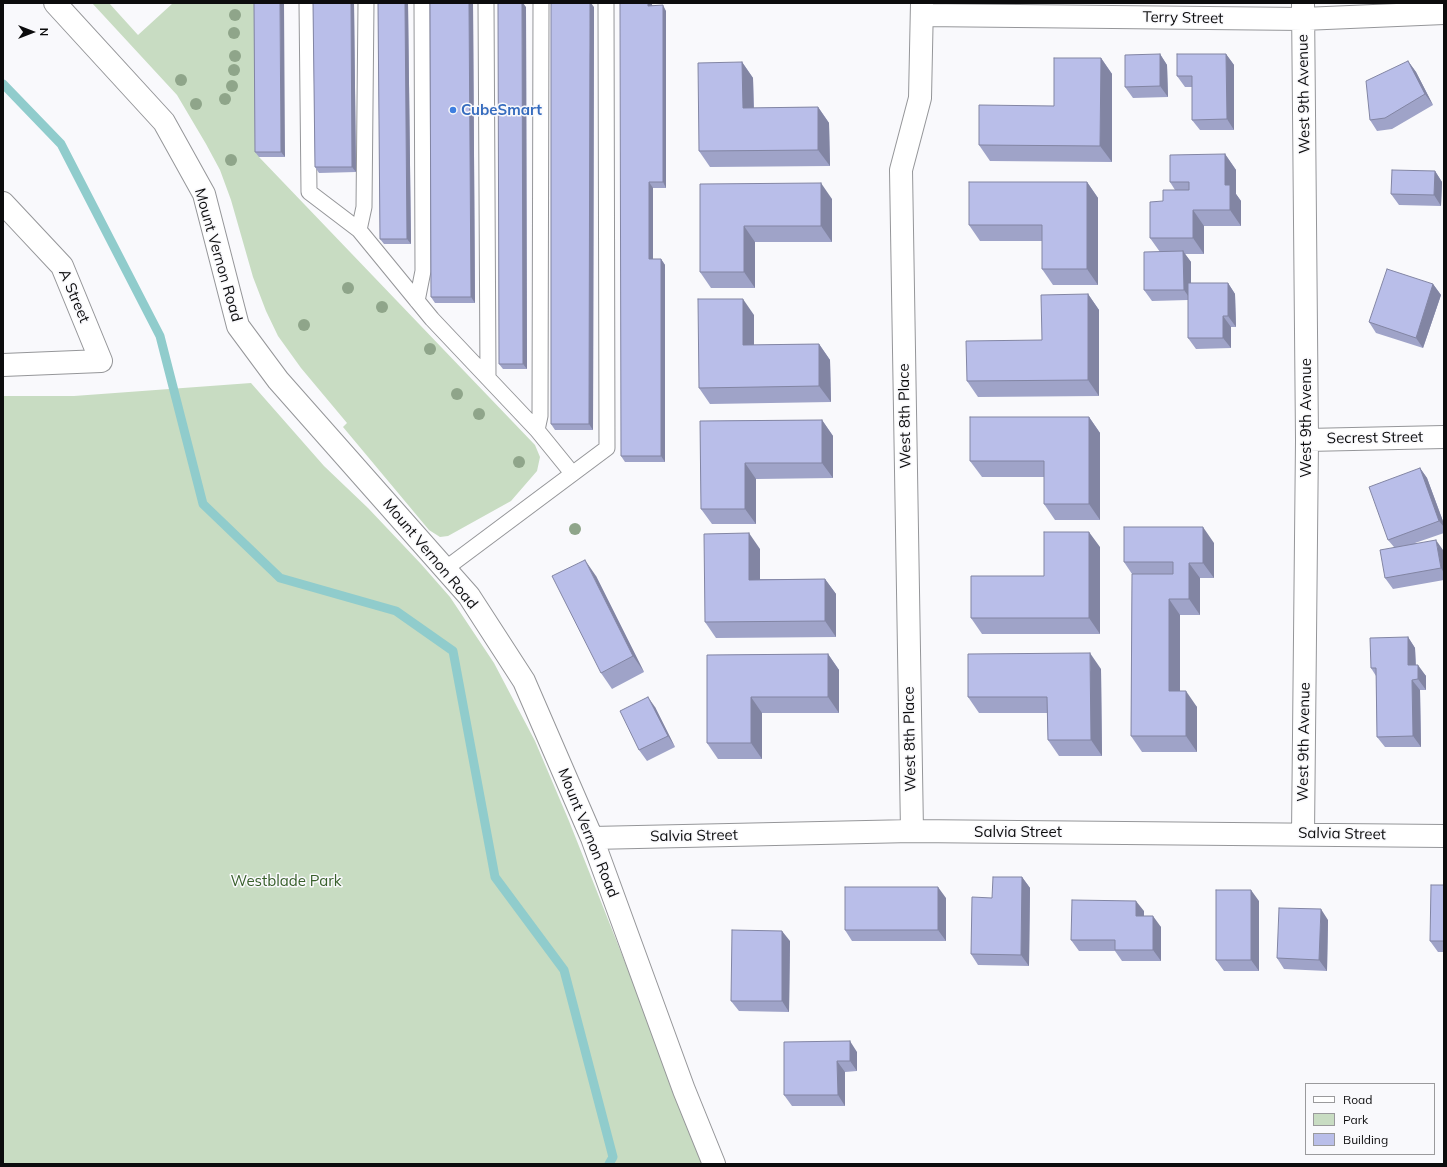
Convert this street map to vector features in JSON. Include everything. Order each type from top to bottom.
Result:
[{"type":"street","name":"Mount Vernon Road","points":[[55,3],[164,122],[204,194],[238,326],[278,380],[469,596],[524,682],[592,838],[684,1090],[714,1164]]},
{"type":"street","name":"Terry Street","points":[[922,9],[1444,13]]},
{"type":"street","name":"West 8th Place","points":[[912,831],[900,170],[920,98],[922,9]]},
{"type":"street","name":"West 9th Avenue","points":[[1302,834],[1307,440],[1303,11]]},
{"type":"street","name":"A Street","points":[[3,203],[62,266],[101,361],[3,365]]},
{"type":"street","name":"Secrest Street","points":[[1307,440],[1444,437]]},
{"type":"street","name":"Salvia Street","points":[[592,838],[912,831],[1444,836]]},
{"type":"lane","points":[[307,3],[309,192],[359,230],[432,319],[537,430],[572,473]]},
{"type":"lane","points":[[359,230],[364,207],[366,3]]},
{"type":"lane","points":[[418,301],[423,272],[422,3]]},
{"type":"lane","points":[[486,3],[488,377]]},
{"type":"lane","points":[[537,430],[540,416],[541,3]]},
{"type":"lane","points":[[445,569],[572,473],[608,448],[606,3]]},
{"type":"green space","points":[[92,3],[109,3],[138,35],[173,3],[258,3],[259,157],[535,445],[540,457],[537,471],[511,501],[448,536],[440,537],[429,530],[343,427],[347,423],[301,368],[278,336],[266,311],[253,277],[231,200],[220,170],[206,144],[177,95]]},
{"type":"green space","name":"Westblade Park","points":[[251,383],[324,466],[368,508],[450,597],[494,663],[535,741],[569,821],[705,1164],[3,1164],[3,396],[74,396]]},
{"type":"building","points":[[254,3],[280,3],[281,152],[255,152]]},
{"type":"building","points":[[313,3],[351,3],[352,167],[315,167]]},
{"type":"building","points":[[378,3],[405,3],[407,239],[380,239]]},
{"type":"building","points":[[430,3],[469,3],[471,297],[431,297]]},
{"type":"building","points":[[498,3],[522,3],[523,364],[499,364]]},
{"type":"building","points":[[551,3],[590,3],[589,424],[551,424]]},
{"type":"building","points":[[620,3],[648,3],[648,6],[663,5],[663,182],[649,182],[649,259],[661,259],[661,456],[621,456]]},
{"type":"building","points":[[1160,54],[1160,86],[1125,87],[1125,55]]},
{"type":"building","points":[[1177,54],[1226,54],[1227,119],[1192,120],[1192,76],[1177,76]]},
{"type":"building","points":[[1054,58],[1101,58],[1100,146],[979,145],[979,105],[1054,106]]},
{"type":"building","points":[[1408,61],[1425,94],[1385,118],[1370,120],[1366,81]]},
{"type":"building","points":[[742,62],[743,108],[818,107],[818,150],[699,151],[698,63]]},
{"type":"building","points":[[1225,154],[1225,185],[1230,185],[1230,210],[1193,210],[1193,238],[1150,238],[1150,202],[1163,201],[1163,190],[1189,190],[1189,182],[1170,182],[1170,155]]},
{"type":"building","points":[[1392,170],[1435,171],[1434,195],[1391,194]]},
{"type":"building","points":[[969,182],[1087,182],[1087,269],[1042,269],[1042,225],[969,225]]},
{"type":"building","points":[[821,183],[821,226],[744,226],[744,272],[700,272],[700,184]]},
{"type":"building","points":[[1183,251],[1184,290],[1144,290],[1144,252]]},
{"type":"building","points":[[1387,269],[1433,284],[1416,338],[1369,322]]},
{"type":"building","points":[[1188,283],[1228,283],[1228,316],[1223,316],[1223,338],[1188,338]]},
{"type":"building","points":[[1088,294],[1088,380],[967,381],[966,341],[1042,340],[1041,295]]},
{"type":"building","points":[[698,299],[743,299],[743,345],[819,344],[819,386],[699,388]]},
{"type":"building","points":[[970,417],[1089,417],[1089,504],[1044,504],[1044,461],[970,461]]},
{"type":"building","points":[[822,420],[822,463],[745,463],[745,509],[701,509],[700,421]]},
{"type":"building","points":[[1420,468],[1439,521],[1388,540],[1369,487]]},
{"type":"building","points":[[1124,527],[1203,527],[1203,563],[1189,563],[1189,599],[1169,599],[1169,691],[1186,691],[1186,736],[1131,736],[1132,574],[1173,574],[1173,562],[1124,562]]},
{"type":"building","points":[[1044,532],[1089,532],[1089,618],[971,618],[971,576],[1044,576]]},
{"type":"building","points":[[749,533],[749,580],[825,579],[825,621],[705,622],[704,534]]},
{"type":"building","points":[[1436,540],[1441,568],[1385,578],[1380,550]]},
{"type":"building","points":[[585,560],[633,656],[601,673],[552,576]]},
{"type":"building","points":[[1408,637],[1408,665],[1418,665],[1418,679],[1412,680],[1413,736],[1377,737],[1376,668],[1371,668],[1370,638]]},
{"type":"building","points":[[1090,653],[1091,740],[1048,740],[1047,697],[968,697],[968,654]]},
{"type":"building","points":[[828,654],[828,697],[751,697],[751,743],[707,743],[707,655]]},
{"type":"building","points":[[648,697],[668,736],[639,750],[620,711]]},
{"type":"building","points":[[993,877],[1022,877],[1021,955],[971,954],[972,897],[992,898]]},
{"type":"building","points":[[1431,885],[1444,885],[1444,941],[1430,941]]},
{"type":"building","points":[[845,887],[938,887],[938,930],[845,930]]},
{"type":"building","points":[[1216,890],[1251,890],[1251,960],[1216,960]]},
{"type":"building","points":[[1072,900],[1136,901],[1136,916],[1153,916],[1153,950],[1115,950],[1115,940],[1071,940]]},
{"type":"building","points":[[1279,908],[1321,909],[1319,960],[1277,958]]},
{"type":"building","points":[[732,930],[782,931],[782,1001],[731,1001]]},
{"type":"building","points":[[850,1041],[850,1061],[837,1061],[838,1095],[784,1095],[784,1042]]},
{"type":"waterway","points":[[3,84],[61,144],[160,336],[203,504],[280,578],[396,611],[453,651],[495,877],[564,970],[613,1157],[609,1164]]},
{"type":"place","name":"CubeSmart","points":[[453,110]]}]
